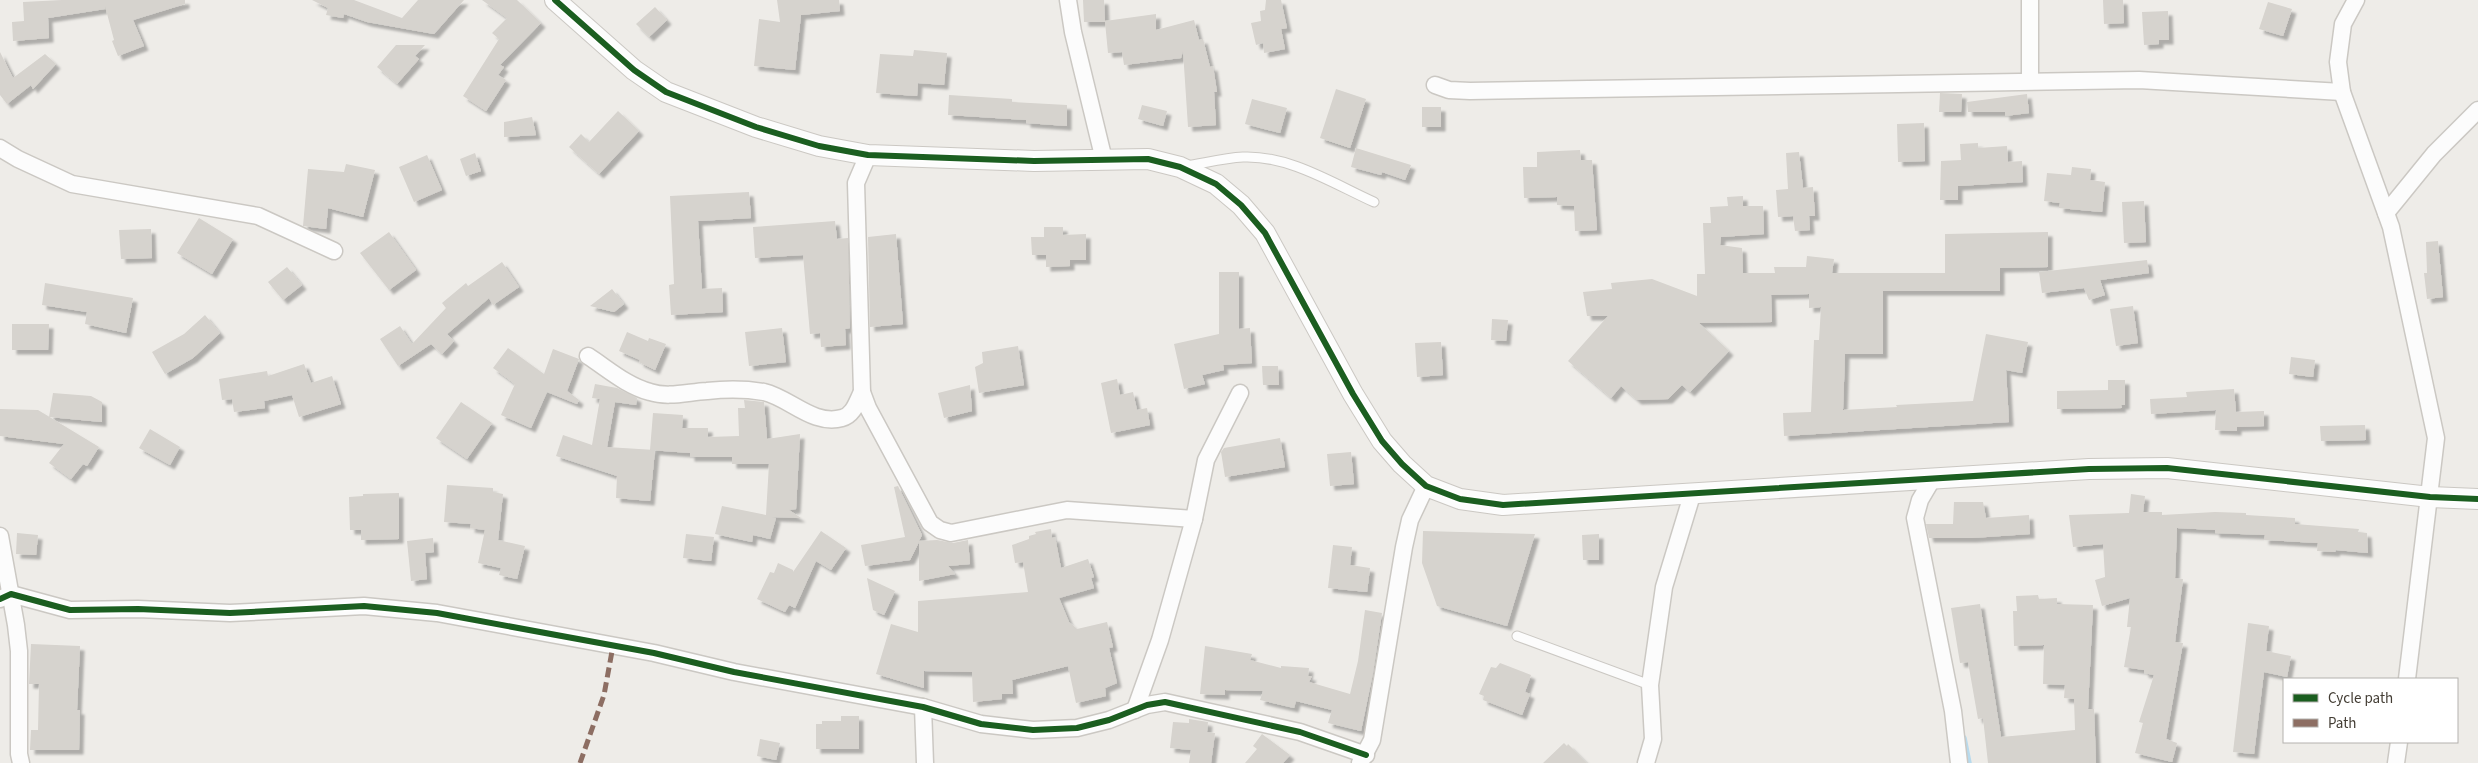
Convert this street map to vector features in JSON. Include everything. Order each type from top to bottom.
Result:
[{"type":"street","points":[[555,0],[634,70],[666,92],[756,128],[819,146],[868,155],[1034,161],[1148,159],[1180,167],[1216,184],[1241,205],[1265,233],[1353,394],[1382,442],[1426,486],[1460,499],[1503,505],[2089,469],[2167,468],[2430,497],[2478,499]]},
{"type":"street","points":[[1068,0],[1073,32],[1104,160]]},
{"type":"street","points":[[2030,0],[2030,81]]},
{"type":"street","points":[[2356,0],[2343,24],[2338,62],[2342,92],[2386,214],[2407,296],[2436,438],[2407,678]]},
{"type":"street","points":[[1435,85],[1449,90],[1470,91],[2138,80],[2342,92]]},
{"type":"street","points":[[2386,214],[2434,154],[2478,110]]},
{"type":"street","points":[[0,148],[18,159],[72,184],[258,216],[334,251]]},
{"type":"street","points":[[868,155],[856,183],[862,392],[868,408],[930,523],[940,530],[951,533],[1067,510],[1194,519]]},
{"type":"street","points":[[588,356],[635,388],[653,393],[677,395],[707,390],[754,390],[775,394],[803,412],[816,416],[841,419],[850,415],[862,392]]},
{"type":"street","points":[[1135,710],[1160,640],[1194,519],[1206,460],[1240,393]]},
{"type":"street","points":[[1933,478],[1920,500],[1915,518],[1953,711],[1959,763]]},
{"type":"street","points":[[6,597],[70,610],[138,609],[230,613],[364,606],[437,613],[923,707],[981,724],[1033,730],[1077,728],[1165,702],[1300,732],[1363,759],[1372,740],[1410,520],[1426,486]]},
{"type":"street","points":[[1646,763],[1653,739],[1650,685],[1664,587],[1692,494]]},
{"type":"street","points":[[0,536],[6,597],[19,651],[18,726],[21,763]]},
{"type":"street","points":[[923,707],[925,763]]},
{"type":"street","points":[[2396,763],[2399,743]]},
{"type":"lane","points":[[1180,167],[1245,157],[1268,160],[1296,167],[1374,202]]},
{"type":"lane","points":[[1517,636],[1650,685]]},
{"type":"building","points":[[62,0],[185,0],[185,4],[133,20],[144,46],[118,56],[112,41],[114,40],[105,6],[105,9],[48,18],[49,38],[13,41],[12,22],[24,21],[23,2]]},
{"type":"building","points":[[312,0],[354,0],[402,18],[418,0],[464,0],[434,34],[367,22],[344,14],[343,18],[326,15],[328,8]]},
{"type":"building","points":[[482,0],[517,0],[541,23],[500,65],[504,67],[498,75],[506,80],[486,111],[463,96],[499,39],[492,33],[507,18]]},
{"type":"building","points":[[777,0],[839,0],[840,11],[801,15],[795,70],[754,66],[759,19],[780,22]]},
{"type":"building","points":[[1083,0],[1104,0],[1105,21],[1156,14],[1156,30],[1194,20],[1199,40],[1203,39],[1210,67],[1213,66],[1217,92],[1214,92],[1216,125],[1188,127],[1183,51],[1181,58],[1124,65],[1122,52],[1108,53],[1105,22],[1084,22]]},
{"type":"building","points":[[1266,0],[1281,0],[1287,28],[1281,29],[1285,49],[1264,53],[1263,43],[1256,45],[1251,23],[1261,21],[1260,11],[1265,10]]},
{"type":"building","points":[[2103,0],[2123,0],[2124,23],[2104,24]]},
{"type":"building","points":[[2268,2],[2292,9],[2283,36],[2259,29]]},
{"type":"building","points":[[655,7],[667,20],[649,37],[636,24]]},
{"type":"building","points":[[2168,11],[2169,40],[2159,40],[2159,44],[2144,45],[2142,12]]},
{"type":"building","points":[[396,45],[425,45],[415,56],[419,59],[397,84],[377,67]]},
{"type":"building","points":[[914,50],[947,53],[944,85],[918,83],[917,96],[876,93],[880,54],[913,56]]},
{"type":"building","points":[[0,52],[13,78],[45,54],[56,64],[33,89],[31,85],[7,104],[0,95]]},
{"type":"building","points":[[1336,89],[1366,99],[1350,148],[1320,138]]},
{"type":"building","points":[[1940,93],[1962,94],[1961,112],[1939,112]]},
{"type":"building","points":[[2027,94],[2029,113],[2005,116],[2005,112],[1968,112],[1967,102]]},
{"type":"building","points":[[949,95],[1012,99],[1012,102],[1067,105],[1067,126],[1026,123],[1026,120],[948,115]]},
{"type":"building","points":[[1252,99],[1287,108],[1280,133],[1245,124]]},
{"type":"building","points":[[1142,105],[1167,111],[1163,126],[1138,119]]},
{"type":"building","points":[[1422,107],[1441,107],[1441,127],[1422,127]]},
{"type":"building","points":[[618,111],[639,131],[599,174],[569,147],[581,134],[589,142]]},
{"type":"building","points":[[532,117],[536,135],[504,137],[504,122]]},
{"type":"building","points":[[1924,123],[1925,161],[1898,162],[1897,124]]},
{"type":"building","points":[[1978,143],[1978,148],[2007,146],[2008,162],[2022,161],[2023,182],[1958,186],[1958,200],[1940,200],[1941,161],[1961,160],[1960,144]]},
{"type":"building","points":[[1356,148],[1411,165],[1405,180],[1382,172],[1381,175],[1351,167]]},
{"type":"building","points":[[1580,150],[1581,160],[1592,160],[1597,230],[1575,231],[1574,206],[1557,205],[1557,197],[1524,198],[1523,167],[1537,167],[1537,152]]},
{"type":"building","points":[[1799,152],[1803,188],[1813,187],[1815,216],[1809,216],[1810,230],[1795,231],[1793,216],[1778,217],[1776,190],[1788,189],[1786,153]]},
{"type":"building","points":[[475,153],[481,171],[466,176],[460,159]]},
{"type":"building","points":[[427,155],[442,190],[414,202],[399,167]]},
{"type":"building","points":[[346,164],[375,170],[363,217],[328,208],[326,229],[303,226],[308,169],[344,172]]},
{"type":"building","points":[[2072,167],[2091,169],[2090,180],[2105,182],[2102,212],[2059,208],[2060,203],[2044,201],[2047,173],[2071,175]]},
{"type":"building","points":[[749,192],[751,218],[698,221],[702,289],[722,288],[723,312],[671,315],[669,285],[674,284],[670,196]]},
{"type":"building","points":[[1743,196],[1743,206],[1763,206],[1764,234],[1721,237],[1720,245],[1742,248],[1743,273],[1775,273],[1774,267],[1806,267],[1807,256],[1834,259],[1832,273],[1945,273],[1945,234],[2048,232],[2048,267],[2000,268],[2000,291],[1883,291],[1883,354],[1845,354],[1843,410],[1897,407],[1896,405],[1973,401],[1986,334],[2028,342],[2022,373],[2006,370],[2009,422],[1784,436],[1783,413],[1811,412],[1814,340],[1819,340],[1821,307],[1809,308],[1809,294],[1771,295],[1772,322],[1699,323],[1729,351],[1690,392],[1682,385],[1668,399],[1637,400],[1621,386],[1611,398],[1568,361],[1608,316],[1587,316],[1583,292],[1612,289],[1611,283],[1652,279],[1697,296],[1697,274],[1705,274],[1703,223],[1711,223],[1710,207],[1728,206],[1727,197]]},
{"type":"building","points":[[2144,201],[2146,242],[2124,243],[2122,202]]},
{"type":"building","points":[[199,218],[233,239],[212,274],[177,253]]},
{"type":"building","points":[[835,221],[837,239],[848,238],[850,328],[845,329],[846,345],[821,347],[820,333],[810,334],[803,255],[755,258],[753,227]]},
{"type":"building","points":[[1044,227],[1063,227],[1063,235],[1086,234],[1086,260],[1070,260],[1070,266],[1046,267],[1046,255],[1032,255],[1031,237],[1044,237]]},
{"type":"building","points":[[151,229],[152,258],[121,259],[119,230]]},
{"type":"building","points":[[389,232],[416,270],[389,290],[360,253]]},
{"type":"building","points":[[896,234],[903,324],[870,327],[868,237]]},
{"type":"building","points":[[2438,241],[2443,297],[2427,299],[2424,273],[2427,273],[2426,242]]},
{"type":"building","points":[[2147,260],[2149,273],[2100,280],[2105,295],[2089,300],[2084,288],[2042,293],[2039,272]]},
{"type":"building","points":[[502,262],[519,287],[493,305],[489,298],[447,334],[454,341],[442,354],[431,344],[398,366],[380,339],[400,326],[412,344],[446,308],[442,303],[466,283],[468,286]]},
{"type":"building","points":[[287,267],[302,285],[283,300],[268,282]]},
{"type":"building","points":[[1219,272],[1239,272],[1239,329],[1250,328],[1252,363],[1223,365],[1224,370],[1202,375],[1205,384],[1184,389],[1174,344],[1219,334]]},
{"type":"building","points":[[45,283],[133,298],[126,333],[85,324],[87,312],[42,305]]},
{"type":"building","points":[[612,289],[624,304],[614,312],[590,306]]},
{"type":"building","points":[[2133,306],[2138,343],[2116,346],[2110,309]]},
{"type":"building","points":[[205,315],[220,333],[193,358],[165,374],[152,352],[184,334]]},
{"type":"building","points":[[1492,319],[1508,320],[1506,341],[1491,340]]},
{"type":"building","points":[[12,324],[49,324],[48,350],[12,350]]},
{"type":"building","points":[[782,328],[786,362],[749,366],[745,332]]},
{"type":"building","points":[[627,332],[648,341],[649,338],[666,344],[655,370],[639,362],[640,360],[619,351]]},
{"type":"building","points":[[1441,342],[1443,375],[1417,377],[1415,343]]},
{"type":"building","points":[[1018,346],[1024,385],[979,393],[975,367],[983,363],[982,352]]},
{"type":"building","points":[[508,348],[544,374],[553,349],[579,359],[567,391],[579,400],[577,404],[547,392],[531,428],[501,415],[515,384],[493,368]]},
{"type":"building","points":[[2291,357],[2315,360],[2313,377],[2289,374]]},
{"type":"building","points":[[304,364],[311,383],[332,376],[341,404],[299,417],[292,395],[264,401],[265,408],[234,412],[232,399],[222,400],[219,379],[267,371],[268,376]]},
{"type":"building","points":[[1262,366],[1278,366],[1279,385],[1263,385]]},
{"type":"building","points":[[1117,379],[1120,395],[1133,392],[1137,410],[1147,408],[1150,425],[1111,433],[1101,383]]},
{"type":"building","points":[[2108,380],[2125,380],[2125,405],[2121,405],[2122,408],[2057,409],[2057,391],[2108,390]]},
{"type":"building","points":[[595,384],[617,388],[637,398],[636,405],[615,402],[607,447],[655,450],[650,501],[616,498],[617,476],[556,456],[563,435],[592,445],[600,399],[592,398]]},
{"type":"building","points":[[970,385],[972,411],[944,418],[938,393]]},
{"type":"building","points":[[2234,389],[2236,412],[2264,411],[2264,426],[2237,427],[2237,431],[2215,430],[2216,410],[2151,414],[2150,399],[2187,397],[2186,392]]},
{"type":"building","points":[[53,393],[91,396],[102,402],[102,422],[49,417]]},
{"type":"building","points":[[744,400],[764,402],[767,439],[800,434],[796,509],[789,510],[801,518],[772,517],[776,518],[770,539],[753,535],[752,542],[715,534],[722,506],[766,515],[769,464],[732,464],[732,457],[690,457],[690,453],[650,450],[653,413],[683,415],[682,428],[708,428],[708,437],[739,436],[738,408],[745,408]]},
{"type":"building","points":[[461,402],[492,423],[467,459],[436,438]]},
{"type":"building","points":[[0,409],[38,410],[99,447],[87,466],[83,464],[71,479],[49,463],[64,444],[0,436]]},
{"type":"building","points":[[2365,425],[2366,440],[2321,441],[2320,426]]},
{"type":"building","points":[[150,429],[180,447],[170,465],[139,448]]},
{"type":"building","points":[[1280,438],[1285,467],[1225,477],[1221,452],[1224,448]]},
{"type":"building","points":[[1351,452],[1354,484],[1330,486],[1327,454]]},
{"type":"building","points":[[447,485],[493,488],[493,492],[503,494],[498,540],[525,546],[517,579],[499,575],[501,568],[478,563],[485,530],[470,528],[471,524],[444,522]]},
{"type":"building","points":[[898,486],[922,535],[919,541],[937,540],[953,543],[968,540],[970,564],[948,566],[955,574],[919,581],[919,542],[910,560],[865,566],[861,545],[905,537],[894,487]]},
{"type":"building","points":[[399,493],[399,539],[361,540],[361,530],[350,530],[349,497],[363,496],[363,494]]},
{"type":"building","points":[[2131,494],[2145,496],[2143,512],[2162,512],[2162,515],[2215,512],[2246,513],[2246,515],[2295,518],[2295,524],[2359,529],[2358,532],[2367,533],[2368,553],[2336,550],[2335,552],[2317,551],[2318,543],[2264,540],[2265,535],[2215,533],[2215,530],[2177,528],[2175,578],[2183,579],[2175,642],[2183,643],[2166,739],[2177,743],[2172,762],[2135,753],[2143,723],[2139,722],[2154,675],[2144,673],[2144,670],[2124,667],[2131,627],[2127,627],[2130,598],[2102,606],[2095,580],[2105,577],[2103,544],[2073,547],[2069,515],[2129,513]]},
{"type":"building","points":[[1954,502],[1983,502],[1986,518],[2029,515],[2030,534],[1972,538],[1929,538],[1926,524],[1953,524]]},
{"type":"building","points":[[1051,529],[1052,538],[1055,537],[1061,568],[1088,559],[1094,577],[1091,578],[1094,588],[1059,598],[1069,622],[1077,629],[1107,622],[1113,647],[1109,648],[1117,683],[1105,688],[1106,696],[1076,703],[1068,666],[1012,680],[1013,694],[1002,694],[1002,699],[973,702],[972,672],[924,671],[924,688],[876,674],[891,624],[918,632],[918,601],[1028,592],[1023,562],[1015,563],[1012,545],[1029,539],[1029,536],[1036,534],[1035,532]]},
{"type":"building","points":[[821,531],[846,548],[831,570],[816,561],[795,608],[789,605],[785,612],[757,599],[770,572],[774,573],[778,563],[793,570],[793,572]]},
{"type":"building","points":[[1423,531],[1535,534],[1507,626],[1437,606],[1422,563]]},
{"type":"building","points":[[17,533],[38,535],[36,555],[16,554]]},
{"type":"building","points":[[686,534],[714,537],[711,561],[683,558]]},
{"type":"building","points":[[1599,534],[1599,560],[1583,560],[1582,535]]},
{"type":"building","points":[[433,538],[434,552],[425,553],[427,579],[411,581],[407,541]]},
{"type":"building","points":[[1333,545],[1352,547],[1350,565],[1370,568],[1367,592],[1328,588]]},
{"type":"building","points":[[867,578],[895,591],[884,615],[873,610]]},
{"type":"building","points":[[2038,595],[2039,599],[2057,598],[2057,604],[2093,605],[2088,709],[2094,709],[2096,763],[1988,763],[1983,718],[1978,719],[1968,662],[1960,663],[1951,608],[1980,604],[2001,737],[2075,730],[2074,699],[2064,698],[2065,685],[2043,684],[2044,645],[2014,646],[2013,611],[2017,611],[2016,596]]},
{"type":"building","points":[[1365,610],[1382,613],[1373,673],[1361,731],[1328,723],[1332,710],[1296,701],[1294,708],[1260,700],[1263,691],[1225,690],[1225,695],[1200,694],[1205,646],[1252,654],[1250,660],[1281,668],[1281,666],[1309,668],[1308,676],[1312,676],[1309,682],[1350,694],[1358,661]]},
{"type":"building","points":[[2248,623],[2269,626],[2266,651],[2291,656],[2287,677],[2264,672],[2254,754],[2233,752]]},
{"type":"building","points":[[31,644],[80,646],[77,710],[80,710],[79,750],[30,750],[31,730],[38,730],[39,684],[29,684]]},
{"type":"building","points":[[1500,663],[1531,675],[1525,692],[1530,694],[1522,715],[1483,700],[1484,696],[1479,694],[1491,667],[1496,668]]},
{"type":"building","points":[[841,716],[859,716],[859,749],[816,749],[816,724],[822,724],[822,721],[841,721]]},
{"type":"building","points":[[1189,719],[1208,722],[1207,732],[1215,733],[1211,763],[1189,763],[1191,750],[1170,748],[1173,722],[1189,723]]},
{"type":"building","points":[[1262,734],[1290,755],[1283,763],[1245,763],[1257,749],[1253,746]]},
{"type":"building","points":[[760,739],[780,743],[776,760],[757,756]]},
{"type":"building","points":[[1564,743],[1567,746],[1568,744],[1587,763],[1543,763]]},
{"type":"waterway","points":[[1964,738],[1969,763]]},
{"type":"marked path","points":[[580,763],[604,695],[613,646]]},
{"type":"cycle path","points":[[555,0],[634,70],[666,92],[756,127],[819,146],[868,155],[1034,161],[1148,159],[1180,167],[1216,184],[1241,205],[1265,233],[1353,394],[1382,441],[1402,464],[1426,486],[1460,499],[1503,505],[2089,469],[2167,468],[2430,497],[2478,499]]},
{"type":"cycle path","points":[[0,599],[11,594],[70,610],[138,609],[230,613],[364,606],[437,613],[654,653],[734,672],[923,707],[981,724],[1033,730],[1077,728],[1109,720],[1147,705],[1165,702],[1300,732],[1366,755]]}]
